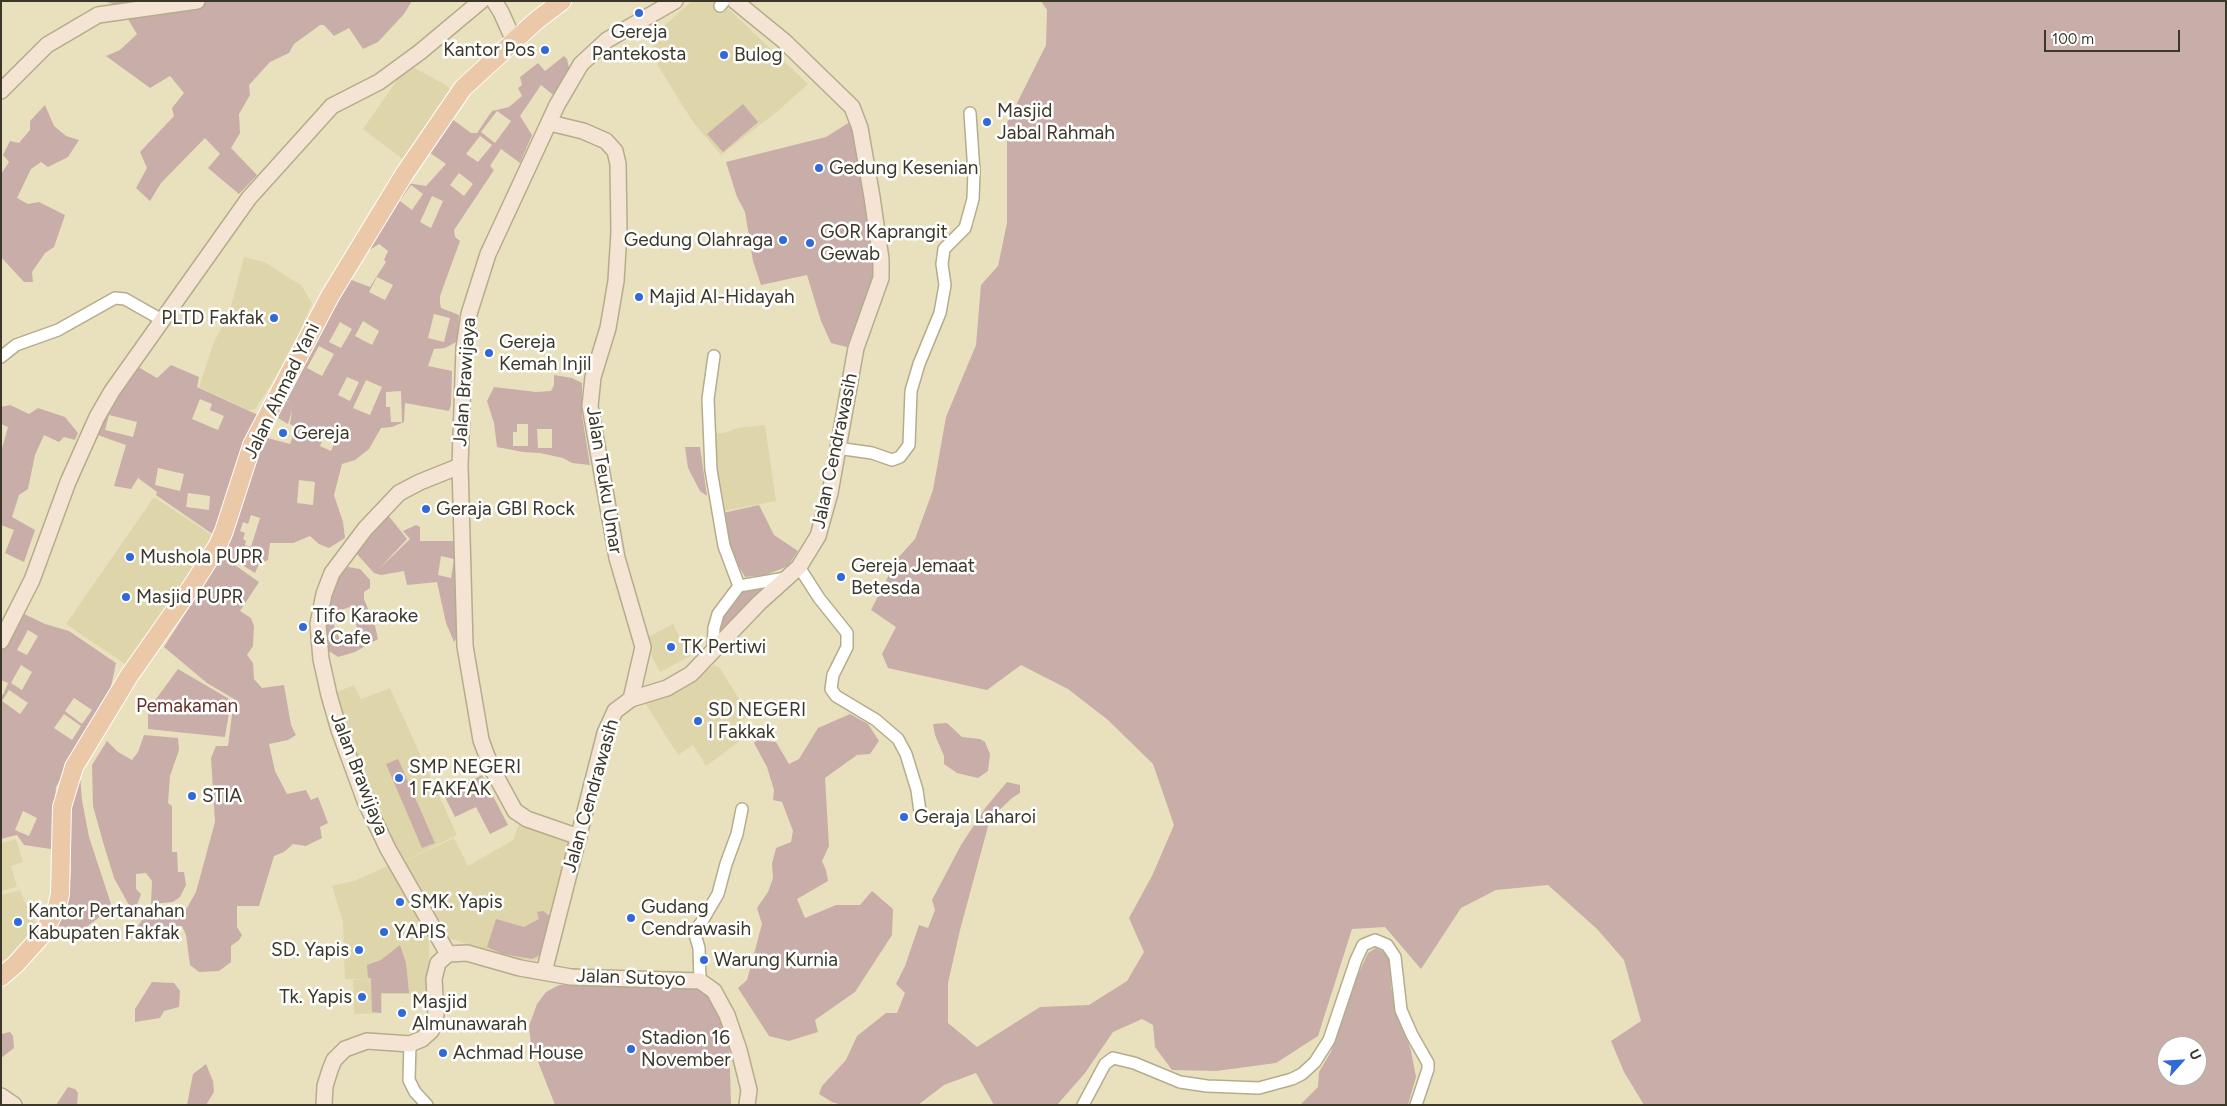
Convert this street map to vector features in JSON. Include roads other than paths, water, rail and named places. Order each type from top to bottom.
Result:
[{"type":"main road","points":[[1,91],[47,45],[98,15],[197,1]]},
{"type":"main road","points":[[1,641],[32,580],[68,482],[97,417],[116,385],[249,198],[324,114],[350,96],[380,82],[420,52],[481,1]]},
{"type":"main road","points":[[494,1],[514,41]]},
{"type":"main road","name":"Jalan Ahmad Yani","points":[[1,977],[15,965],[42,935],[57,907],[60,894],[62,807],[74,767],[129,676],[192,586],[218,545],[252,445],[318,316],[400,181],[468,82],[562,1]]},
{"type":"main road","name":"Jalan Brawijaya","points":[[448,954],[388,849],[361,792],[329,695],[321,659],[318,624],[324,594],[332,573],[365,529],[399,494],[420,482],[460,466],[464,357],[469,314],[488,254],[557,105],[581,64],[594,50],[624,29],[675,1]]},
{"type":"main road","name":"Jalan Cendrawasih","points":[[544,972],[605,733],[615,711],[630,698],[679,683],[691,674],[758,603],[799,567],[816,540],[825,518],[856,348],[882,272],[877,227],[860,128],[848,101],[784,41],[735,1]]},
{"type":"main road","name":"Jalan Teuku Umar","points":[[550,123],[582,131],[606,142],[615,151],[618,164],[619,239],[616,281],[608,328],[593,377],[590,406],[617,558],[644,647],[630,698]]},
{"type":"main road","points":[[460,466],[465,646],[484,751],[515,811],[527,819],[579,837]]},
{"type":"main road","name":"Jalan Sutoyo","points":[[448,954],[467,953],[520,968],[571,977],[700,980],[714,991],[727,1015],[739,1050],[749,1090],[747,1105]]},
{"type":"main road","points":[[324,1105],[325,1086],[330,1070],[334,1060],[345,1049],[368,1042],[410,1044],[426,1036],[433,1026],[436,1015],[435,990],[438,963],[448,954]]},
{"type":"main road","points":[[1,1096],[14,1105]]},
{"type":"street","points":[[837,448],[872,452],[892,460],[900,457],[909,445],[911,391],[919,364],[940,314],[945,285],[942,264],[944,250],[965,228],[973,198],[974,172],[970,113]]},
{"type":"street","points":[[1,357],[10,347],[58,330],[115,298],[125,299],[162,320]]},
{"type":"street","points":[[714,356],[708,399],[711,470],[724,546],[739,586]]},
{"type":"street","points":[[799,567],[819,598],[843,625],[847,633],[847,647],[833,675],[831,689],[836,696],[870,716],[898,738],[904,748],[915,783],[921,819]]},
{"type":"street","points":[[713,651],[714,628],[718,614],[739,586],[786,578]]},
{"type":"street","points":[[700,980],[700,948],[694,931],[701,923],[718,894],[737,834],[742,808]]},
{"type":"street","points":[[1083,1105],[1105,1064],[1113,1058],[1150,1068],[1180,1082],[1207,1086],[1259,1088],[1292,1079],[1302,1074],[1315,1062],[1329,1040],[1356,960],[1363,945],[1375,940],[1387,945],[1396,957],[1402,1010],[1412,1035],[1428,1063],[1428,1069],[1416,1105]]},
{"type":"street","points":[[410,1044],[409,1080],[415,1092],[426,1105]]},
{"type":"place","name":"Gereja Pantekosta","points":[[639,13]]},
{"type":"place","name":"Kantor Pos","points":[[545,50]]},
{"type":"place","name":"Bulog","points":[[724,55]]},
{"type":"place","name":"Masjid Jabal Rahmah","points":[[987,122]]},
{"type":"place","name":"Gedung Kesenian","points":[[819,168]]},
{"type":"place","name":"Gedung Olahraga","points":[[783,240]]},
{"type":"place","name":"GOR Kaprangit Gewab","points":[[810,243]]},
{"type":"place","name":"Majid Al-Hidayah","points":[[639,297]]},
{"type":"place","name":"PLTD Fakfak","points":[[274,318]]},
{"type":"place","name":"Gereja Kemah Injil","points":[[489,353]]},
{"type":"place","name":"Gereja","points":[[283,433]]},
{"type":"place","name":"Geraja GBI Rock","points":[[426,509]]},
{"type":"place","name":"Mushola PUPR","points":[[130,557]]},
{"type":"place","name":"Gereja Jemaat Betesda","points":[[841,577]]},
{"type":"place","name":"Masjid PUPR","points":[[126,597]]},
{"type":"place","name":"Tifo Karaoke & Cafe","points":[[303,627]]},
{"type":"place","name":"TK Pertiwi","points":[[671,647]]},
{"type":"place","name":"SD NEGERI I Fakkak","points":[[698,721]]},
{"type":"place","name":"SMP NEGERI 1 FAKFAK","points":[[399,778]]},
{"type":"place","name":"STIA","points":[[192,796]]},
{"type":"place","name":"Geraja Laharoi","points":[[904,817]]},
{"type":"place","name":"SMK. Yapis","points":[[400,902]]},
{"type":"place","name":"Gudang Cendrawasih","points":[[631,918]]},
{"type":"place","name":"Kantor Pertanahan Kabupaten Fakfak","points":[[18,922]]},
{"type":"place","name":"YAPIS","points":[[384,932]]},
{"type":"place","name":"SD. Yapis","points":[[359,950]]},
{"type":"place","name":"Warung Kurnia","points":[[704,960]]},
{"type":"place","name":"Tk. Yapis","points":[[362,997]]},
{"type":"place","name":"Masjid Almunawarah","points":[[402,1013]]},
{"type":"place","name":"Stadion 16 November","points":[[631,1049]]},
{"type":"place","name":"Achmad House","points":[[443,1053]]},
{"type":"park label","name":"Pemakaman","points":[[187,706]]}]
